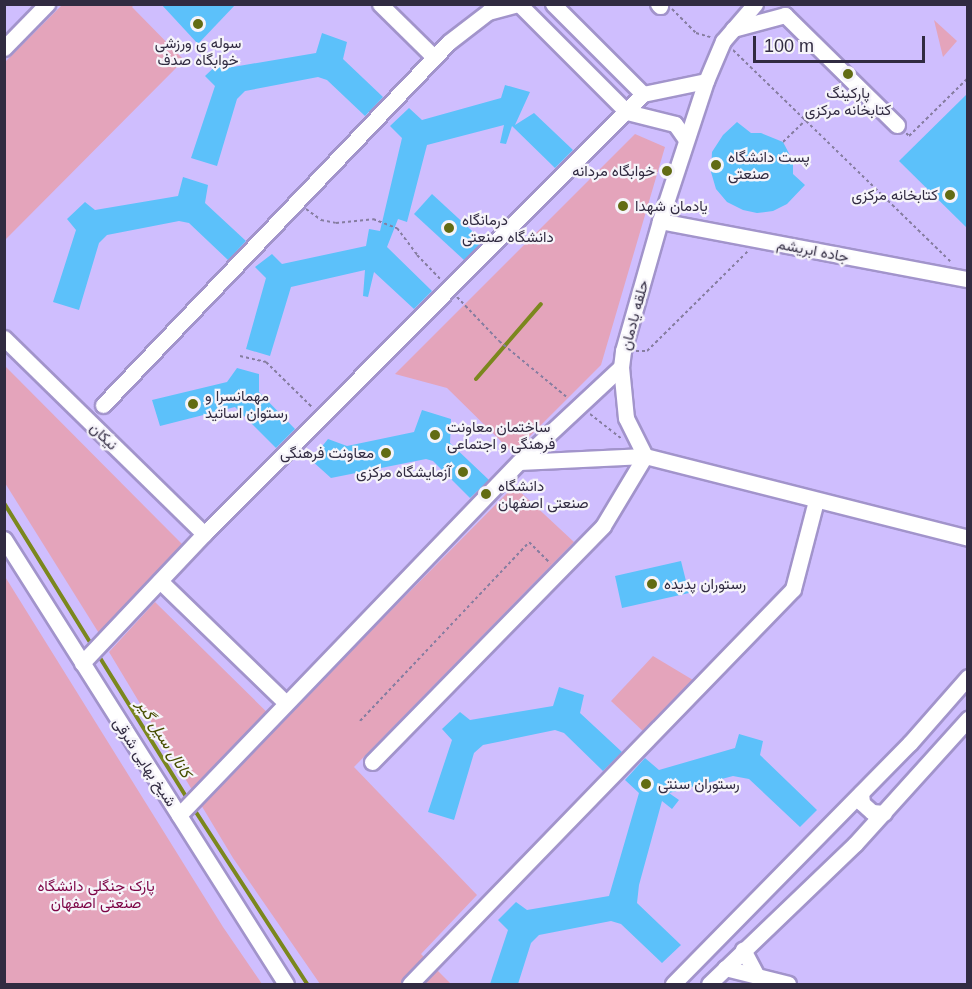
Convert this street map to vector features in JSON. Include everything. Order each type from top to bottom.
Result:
[{"type":"street","points":[[4,48],[47,4]]},
{"type":"street","points":[[380,4],[434,57]]},
{"type":"street","points":[[103,405],[434,57],[488,12],[518,4],[627,112],[675,124],[686,140]]},
{"type":"street","points":[[553,4],[643,94]]},
{"type":"street","name":"حلقه یادمان","points":[[645,456],[626,418],[621,367],[623,351],[660,221],[706,81],[727,35],[755,4]]},
{"type":"street","points":[[727,35],[786,10],[897,125]]},
{"type":"street","points":[[82,663],[204,534],[643,94],[706,81]]},
{"type":"street","name":"جاده ابریشم","points":[[660,221],[968,279]]},
{"type":"street","name":"نیکان","points":[[4,339],[204,534]]},
{"type":"street","points":[[179,815],[285,702],[519,462],[621,367]]},
{"type":"street","points":[[519,462],[645,456],[968,538]]},
{"type":"street","points":[[372,762],[603,526],[645,456]]},
{"type":"street","points":[[410,984],[793,589],[816,501]]},
{"type":"street","name":"شیخ بهایی شرقی","points":[[4,539],[286,984]]},
{"type":"street","points":[[160,581],[285,702]]},
{"type":"street","points":[[673,984],[861,793],[961,688],[968,677]]},
{"type":"street","points":[[709,984],[884,813],[968,719]]},
{"type":"street","points":[[861,793],[862,803],[872,812],[884,813]]},
{"type":"street","points":[[743,951],[757,976]]},
{"type":"street","points":[[725,968],[788,984]]},
{"type":"path","points":[[662,5],[696,33],[727,35],[806,120],[951,261]]},
{"type":"path","points":[[897,125],[909,136],[968,78]]},
{"type":"path","points":[[783,142],[806,120]]},
{"type":"path","points":[[297,201],[321,220],[336,223],[373,219],[398,228],[417,255],[499,341],[519,357]]},
{"type":"path","points":[[623,351],[647,351],[758,240]]},
{"type":"path","points":[[240,356],[266,362],[322,417]]},
{"type":"path","points":[[360,721],[529,542],[559,571]]},
{"type":"shaded area","name":"دانشگاه صنعتی اصفهان","points":[[5,5],[967,5],[967,984],[5,984]]},
{"type":"green space","points":[[62,5],[134,5],[132,7],[184,60],[5,240],[5,62]]},
{"type":"green space","points":[[934,20],[957,41],[943,57]]},
{"type":"green space","points":[[635,134],[665,147],[601,365],[513,453],[447,388],[395,374]]},
{"type":"green space","points":[[5,366],[183,545],[100,635],[5,483]]},
{"type":"green space","points":[[514,486],[574,542],[354,767],[477,895],[421,954],[451,984],[320,984],[233,858],[109,652],[155,602],[279,724]]},
{"type":"green space","name":"پارک جنگلی دانشگاه صنعتی اصفهان","points":[[4,575],[223,927],[262,984],[5,984]]},
{"type":"green space","points":[[653,656],[698,683],[647,735],[611,701]]},
{"type":"building","name":"سوله ی ورزشی خوابگاه صدف","points":[[161,4],[236,4],[198,44]]},
{"type":"building","points":[[322,33],[347,42],[343,59],[383,97],[365,116],[327,80],[318,77],[245,91],[237,99],[217,166],[191,158],[215,86],[205,76],[223,59],[233,67],[316,53]]},
{"type":"building","points":[[505,85],[530,92],[515,125],[534,113],[573,150],[555,168],[512,126],[506,144],[500,143],[504,125],[427,145],[407,222],[398,219],[387,247],[432,291],[414,309],[374,272],[368,297],[363,296],[365,270],[291,287],[270,356],[246,349],[266,278],[255,267],[272,254],[282,264],[366,246],[369,229],[380,231],[402,138],[390,126],[409,108],[422,120],[501,98]]},
{"type":"building","name":"کتابخانه مرکزی","points":[[968,93],[968,229],[899,161]]},
{"type":"building","points":[[737,122],[751,133],[761,133],[783,142],[793,161],[793,174],[805,185],[787,204],[773,211],[757,213],[743,210],[727,202],[716,189],[711,172],[712,152],[723,135]]},
{"type":"building","points":[[183,177],[208,185],[205,203],[246,241],[228,260],[189,223],[179,221],[107,235],[99,243],[79,310],[53,302],[76,230],[67,219],[85,202],[95,210],[178,196]]},
{"type":"building","name":"درمانگاه دانشگاه صنعتی","points":[[432,194],[483,241],[464,260],[414,214]]},
{"type":"building","points":[[237,368],[259,374],[259,392],[295,429],[276,448],[235,407],[160,426],[152,400],[227,382]]},
{"type":"building","points":[[422,410],[451,419],[450,443],[489,480],[470,498],[433,461],[426,459],[331,478],[311,460],[328,439],[347,446],[414,432]]},
{"type":"building","name":"رستوران پدیده","points":[[681,561],[689,593],[622,608],[615,576]]},
{"type":"building","points":[[559,687],[584,695],[580,713],[622,752],[603,771],[564,733],[555,730],[483,745],[474,753],[454,820],[428,812],[452,740],[442,729],[460,712],[470,720],[553,706]]},
{"type":"building","points":[[739,734],[763,741],[760,755],[817,810],[800,827],[749,779],[733,776],[669,793],[679,800],[672,809],[662,801],[639,885],[637,903],[681,945],[662,963],[621,924],[611,921],[539,935],[531,943],[518,984],[490,984],[508,930],[498,920],[516,902],[527,910],[609,896],[639,793],[625,780],[645,758],[659,770],[735,748]]},
{"type":"waterway","points":[[476,379],[541,304]]},
{"type":"waterway","name":"کانال سیل گیر","points":[[4,503],[93,647]]},
{"type":"waterway","name":"کانال سیل گیر","points":[[97,653],[188,800]]},
{"type":"waterway","name":"کانال سیل گیر","points":[[192,806],[307,984]]},
{"type":"place","name":"سوله ی ورزشی خوابگاه صدف","points":[[198,24]]},
{"type":"place","name":"پارکینگ کتابخانه مرکزی","points":[[848,74]]},
{"type":"place","name":"پست دانشگاه صنعتی","points":[[716,165]]},
{"type":"place","name":"خوابگاه مردانه","points":[[667,171]]},
{"type":"place","name":"کتابخانه مرکزی","points":[[950,195]]},
{"type":"place","name":"یادمان شهدا","points":[[623,206]]},
{"type":"place","name":"درمانگاه دانشگاه صنعتی","points":[[449,228]]},
{"type":"place","name":"مهمانسرا و رستوان اساتید","points":[[193,404]]},
{"type":"place","name":"ساختمان معاونت فرهنگی و اجتماعی","points":[[435,435]]},
{"type":"place","name":"معاونت فرهنگی","points":[[386,453]]},
{"type":"place","name":"آزمایشگاه مرکزی","points":[[463,472]]},
{"type":"place","name":"دانشگاه صنعتی اصفهان","points":[[486,494]]},
{"type":"place","name":"رستوران پدیده","points":[[652,584]]},
{"type":"place","name":"رستوران سنتی","points":[[646,784]]}]
